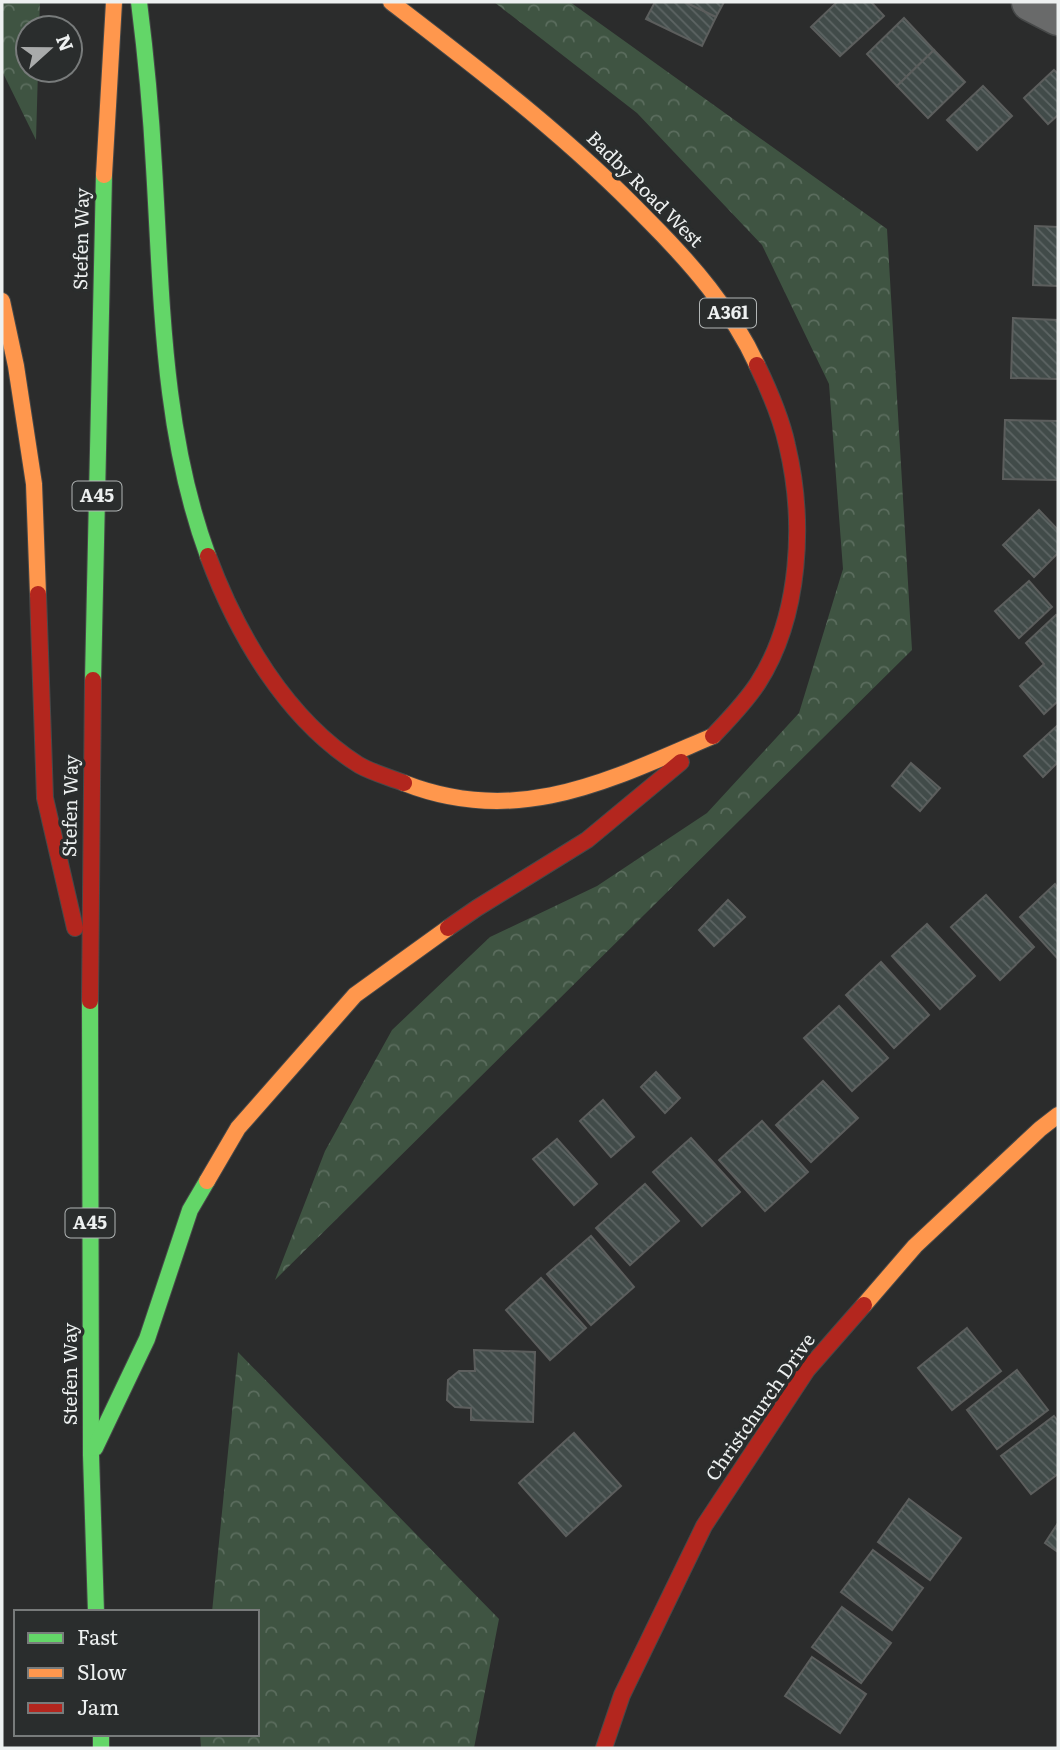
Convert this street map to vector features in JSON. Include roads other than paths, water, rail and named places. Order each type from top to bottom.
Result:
[{"type":"main road","name":"Stefen Way","points":[[96,1610],[91,1455],[89,991],[102,222],[114,2]]},
{"type":"main road","points":[[139,2],[147,56],[165,346],[176,439],[199,534],[240,629],[275,683],[316,731],[360,766],[430,792],[483,799],[540,798],[595,785],[713,736]]},
{"type":"main road","name":"Badby Road West","points":[[91,1455],[147,1339],[190,1210],[238,1128],[355,995],[477,908],[587,840],[713,736],[746,700],[775,653],[789,601],[796,546],[795,490],[785,433],[761,373],[730,317],[698,272],[649,218],[545,122],[391,2]]},
{"type":"main road","points":[[2,301],[16,366],[34,484],[45,798],[89,991]]},
{"type":"main road","name":"Christchurch Drive","points":[[604,1748],[622,1695],[704,1526],[807,1370],[915,1247],[1058,1115]]},
{"type":"street","points":[[1031,2],[1058,16]]}]
